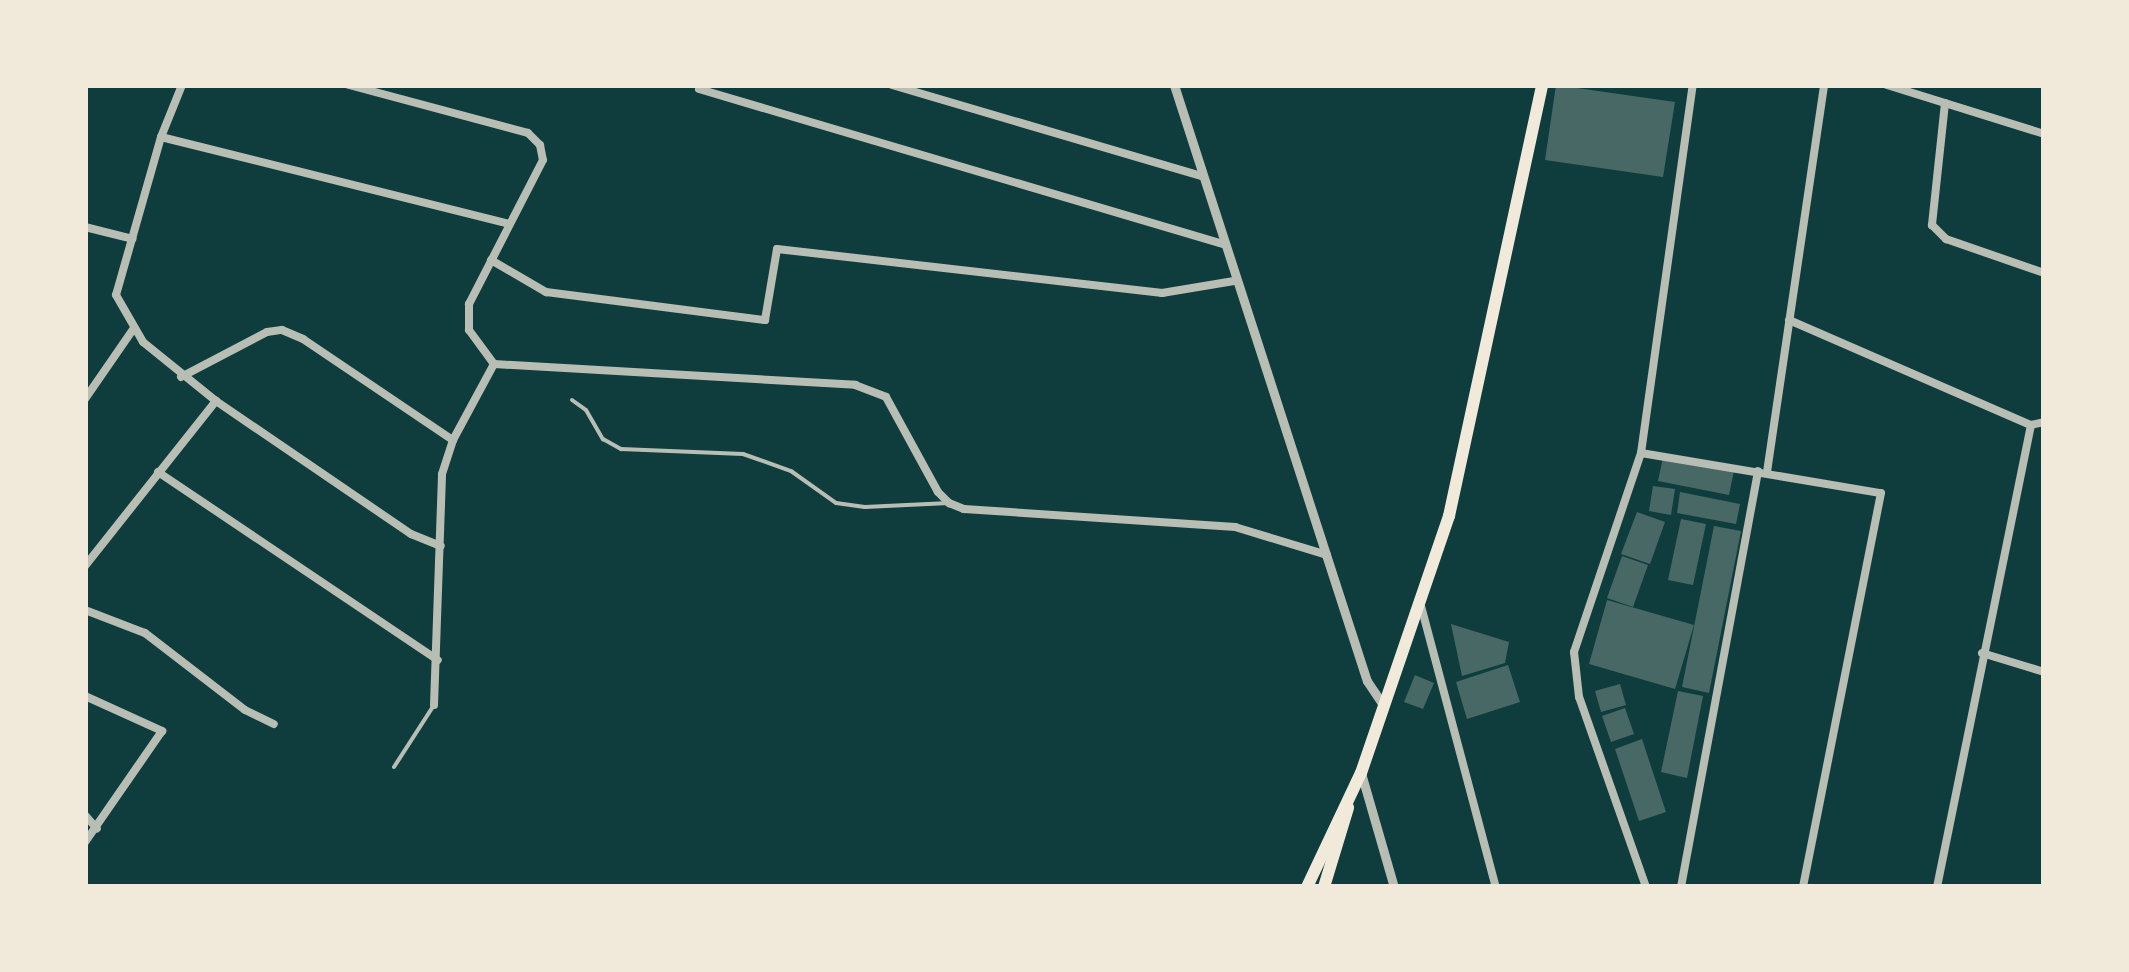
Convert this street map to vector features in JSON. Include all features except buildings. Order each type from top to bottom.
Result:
[{"type":"highway","points":[[1306,887],[1326,838],[1361,773],[1449,516],[1542,85]]},
{"type":"highway","points":[[1324,887],[1350,798]]},
{"type":"street","points":[[182,85],[161,137],[116,296],[142,342],[181,377],[410,534],[441,546]]},
{"type":"street","points":[[349,85],[528,132],[540,145],[544,160],[469,304],[469,330],[494,364]]},
{"type":"street","points":[[390,96],[395,85]]},
{"type":"street","points":[[892,85],[1201,176]]},
{"type":"street","points":[[1174,85],[1234,280],[1368,681],[1385,708]]},
{"type":"street","points":[[1646,887],[1579,697],[1574,652],[1641,453],[1693,85]]},
{"type":"street","points":[[1682,887],[1789,320],[1824,85]]},
{"type":"street","points":[[1887,85],[2044,134]]},
{"type":"street","points":[[699,89],[1223,244]]},
{"type":"street","points":[[1945,104],[1930,217],[1934,229],[1946,238],[2044,273]]},
{"type":"street","points":[[161,137],[509,224]]},
{"type":"street","points":[[85,227],[133,238]]},
{"type":"street","points":[[491,260],[546,292],[765,320],[777,249],[1162,293],[1234,280]]},
{"type":"street","points":[[1789,320],[2031,425],[2044,422]]},
{"type":"street","points":[[85,400],[134,328]]},
{"type":"street","points":[[181,377],[267,332],[282,330],[303,339],[454,440]]},
{"type":"street","points":[[434,706],[442,474],[454,440],[494,364]]},
{"type":"street","points":[[494,364],[874,390],[898,414],[938,492],[948,503],[992,514],[1065,514],[1235,527],[1327,554]]},
{"type":"street","points":[[85,566],[216,401]]},
{"type":"street","points":[[1937,887],[2031,425]]},
{"type":"street","points":[[1641,453],[1881,493],[1803,887]]},
{"type":"street","points":[[158,472],[438,660]]},
{"type":"street","points":[[1421,606],[1496,887]]},
{"type":"street","points":[[85,610],[145,632],[244,710],[274,724]]},
{"type":"street","points":[[1982,653],[2044,672]]},
{"type":"street","points":[[85,696],[162,731],[85,842]]},
{"type":"street","points":[[1361,773],[1394,887]]},
{"type":"street","points":[[85,815],[96,829]]},
{"type":"lane","points":[[572,400],[586,410],[603,440],[621,449],[744,454],[790,471],[836,502],[865,507],[948,503]]},
{"type":"lane","points":[[394,767],[434,706]]}]
